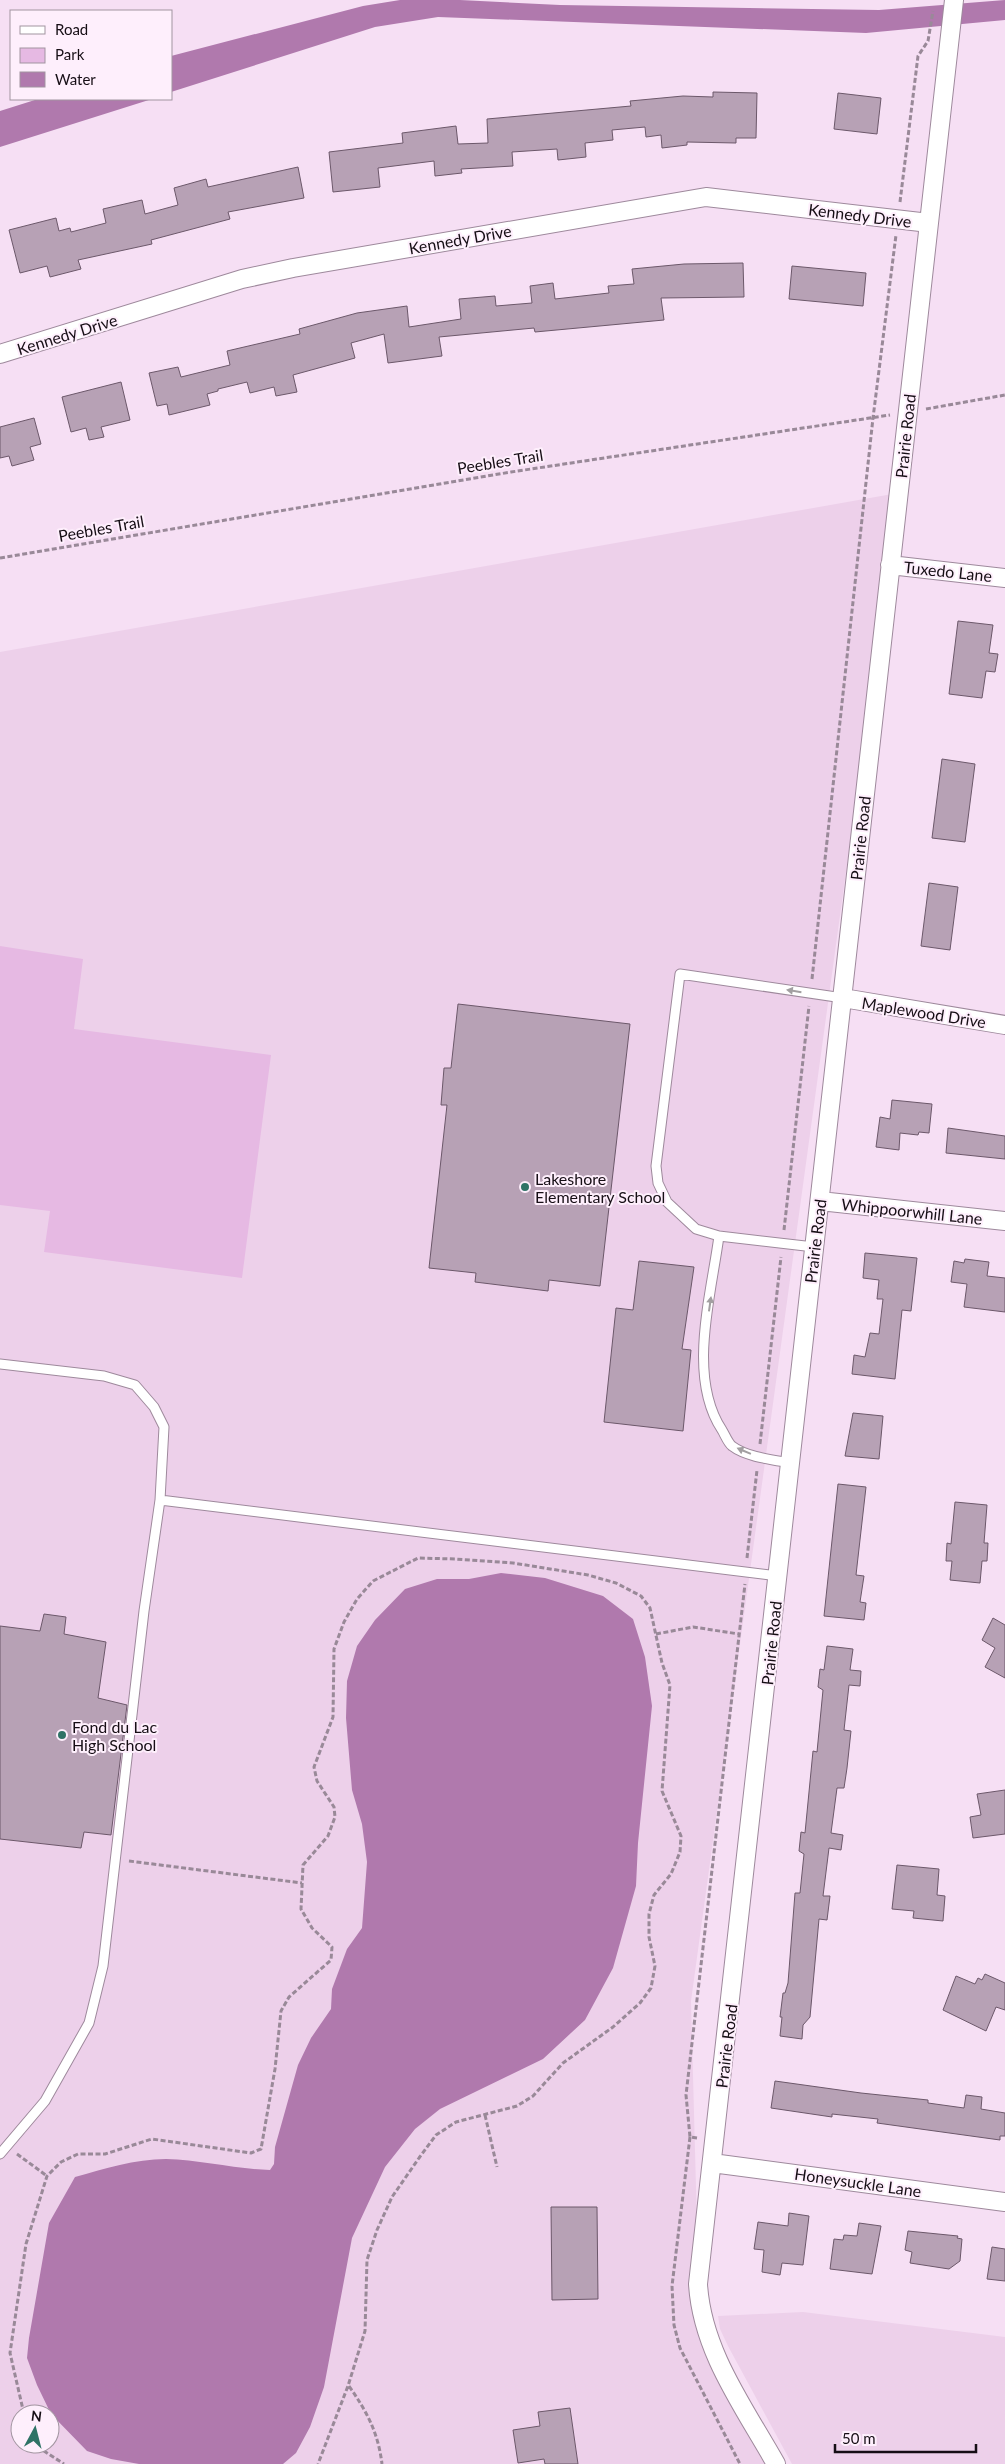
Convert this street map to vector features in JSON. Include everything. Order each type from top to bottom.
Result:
[{"type":"street","name":"Prairie Road","points":[[776,2464],[722,2370],[710,2343],[703,2321],[698,2284],[954,0]]},
{"type":"street","name":"Kennedy Drive","points":[[0,354],[242,280],[292,268],[706,198],[929,223]]},
{"type":"street","name":"Tuxedo Lane","points":[[890,565],[1005,578]]},
{"type":"street","name":"Maplewood Drive","points":[[842,998],[1005,1025]]},
{"type":"street","name":"Whippoorwhill Lane","points":[[820,1201],[1005,1221]]},
{"type":"street","name":"Honeysuckle Lane","points":[[712,2163],[1005,2202]]},
{"type":"lane","points":[[814,1247],[719,1236],[696,1229],[667,1202],[658,1183],[656,1166],[680,974],[842,998]]},
{"type":"lane","points":[[719,1236],[702,1358],[705,1389],[713,1417],[732,1446],[759,1458],[790,1462]]},
{"type":"lane","points":[[0,1364],[104,1376],[135,1384],[154,1406],[164,1427],[160,1500],[144,1611],[103,1966],[88,2023],[44,2101],[0,2154]]},
{"type":"lane","points":[[160,1500],[778,1576]]},
{"type":"path","points":[[715,2138],[690,2137],[686,2095],[783,1242],[872,418],[918,56],[928,41],[934,3]]},
{"type":"path","name":"Peebles Trail","points":[[0,558],[510,472],[908,413],[1005,395]]},
{"type":"path","points":[[22,2404],[10,2353],[26,2244],[47,2176],[61,2162],[78,2154],[104,2154],[152,2139],[251,2153],[261,2148],[275,2069],[281,2011],[289,1997],[331,1960],[332,1947],[312,1928],[301,1909],[303,1866],[328,1836],[335,1817],[334,1807],[316,1781],[314,1767],[333,1717],[334,1649],[344,1622],[357,1599],[373,1581],[418,1558],[513,1563],[588,1575],[616,1583],[641,1596],[650,1608],[662,1662],[670,1685],[662,1791],[682,1836],[680,1852],[671,1874],[654,1895],[649,1914],[649,1937],[655,1966],[652,1988],[640,2003],[613,2027],[563,2063],[533,2096],[517,2106],[456,2122],[436,2135],[392,2197],[377,2230],[367,2260],[365,2331],[348,2386],[318,2464]]},
{"type":"path","points":[[656,1634],[693,1627],[739,1634]]},
{"type":"path","points":[[115,1859],[302,1883]]},
{"type":"path","points":[[485,2115],[496,2167]]},
{"type":"path","points":[[6,2145],[47,2176]]},
{"type":"path","points":[[348,2386],[369,2414],[382,2464]]},
{"type":"path","points":[[49,2454],[64,2464]]},
{"type":"shaded area","points":[[898,493],[691,2001],[699,2299],[780,2464],[0,2464],[0,652]]},
{"type":"shaded area","points":[[803,2312],[1005,2337],[1005,2464],[792,2464],[728,2346],[720,2329],[718,2316]]},
{"type":"green space","points":[[0,946],[83,959],[74,1029],[271,1055],[242,1278],[44,1252],[50,1211],[0,1205]]},
{"type":"water","points":[[400,0],[460,0],[560,5],[879,10],[1005,0],[1005,20],[866,33],[438,17],[375,27],[172,92],[172,56],[363,6]]},
{"type":"water","points":[[35,100],[149,100],[0,147],[0,111]]},
{"type":"water","points":[[501,1573],[545,1578],[603,1596],[633,1619],[645,1657],[652,1706],[638,1843],[636,1886],[613,1968],[585,2020],[543,2059],[440,2109],[415,2129],[385,2167],[352,2238],[324,2387],[310,2427],[296,2453],[283,2464],[139,2464],[111,2459],[87,2451],[60,2423],[60,2404],[46,2404],[27,2358],[49,2223],[75,2177],[120,2165],[154,2159],[166,2159],[270,2170],[274,2164],[275,2147],[298,2065],[311,2038],[331,2009],[332,1989],[347,1949],[362,1928],[367,1862],[362,1824],[352,1790],[346,1718],[347,1681],[357,1646],[375,1620],[405,1589],[437,1579],[469,1579]]},
{"type":"building","points":[[713,92],[757,93],[756,138],[736,138],[736,143],[687,142],[687,145],[662,148],[661,135],[646,137],[645,127],[612,130],[613,140],[585,143],[586,157],[558,160],[557,149],[512,152],[513,166],[461,169],[462,173],[435,176],[434,161],[378,168],[380,187],[333,192],[329,152],[403,143],[402,133],[456,126],[458,144],[488,143],[487,119],[631,106],[630,101],[683,96],[713,97]]},
{"type":"building","points":[[838,93],[881,98],[877,134],[834,129]]},
{"type":"building","points":[[298,167],[304,198],[228,212],[230,219],[151,240],[152,244],[78,260],[81,269],[50,277],[47,266],[20,273],[9,230],[56,218],[59,231],[70,228],[71,232],[106,223],[103,209],[142,200],[145,214],[178,205],[174,188],[206,179],[208,187]]},
{"type":"building","points":[[743,263],[744,297],[661,298],[664,320],[535,332],[534,328],[439,337],[442,356],[388,363],[384,334],[351,343],[355,358],[293,375],[297,392],[276,396],[274,387],[250,393],[247,382],[218,389],[218,391],[207,394],[210,405],[169,415],[167,404],[157,406],[149,373],[178,367],[181,377],[230,365],[227,351],[300,334],[299,329],[357,313],[407,306],[409,327],[461,319],[459,299],[495,296],[496,306],[532,303],[530,286],[553,283],[555,299],[609,293],[608,286],[634,284],[632,269],[684,264]]},
{"type":"building","points":[[792,266],[866,273],[863,306],[789,299]]},
{"type":"building","points":[[121,382],[130,420],[101,427],[104,437],[89,440],[86,428],[71,432],[62,397]]},
{"type":"building","points":[[34,418],[41,444],[30,447],[34,460],[12,466],[9,456],[0,458],[0,427]]},
{"type":"building","points":[[958,621],[993,625],[989,653],[998,654],[995,672],[986,671],[982,698],[949,694]]},
{"type":"building","points":[[942,759],[975,764],[965,842],[932,838]]},
{"type":"building","points":[[929,883],[958,887],[950,950],[921,946]]},
{"type":"building","name":"Lakeshore Elementary School","points":[[458,1004],[630,1024],[600,1286],[549,1280],[548,1291],[475,1282],[476,1273],[429,1268],[447,1105],[441,1105],[444,1068],[451,1068]]},
{"type":"building","points":[[892,1100],[932,1104],[929,1133],[919,1132],[918,1135],[900,1133],[899,1150],[876,1147],[880,1117],[890,1119]]},
{"type":"building","points":[[948,1128],[1005,1136],[1005,1159],[946,1153]]},
{"type":"building","points":[[865,1253],[917,1258],[911,1311],[902,1310],[895,1379],[852,1374],[854,1355],[865,1357],[870,1333],[879,1334],[883,1299],[877,1299],[879,1280],[863,1278]]},
{"type":"building","points":[[965,1259],[989,1262],[987,1276],[1005,1278],[1005,1312],[964,1307],[967,1284],[951,1282],[954,1261],[964,1263]]},
{"type":"building","points":[[639,1261],[694,1267],[682,1349],[691,1350],[683,1431],[604,1422],[616,1308],[633,1310]]},
{"type":"building","points":[[853,1413],[883,1416],[879,1459],[845,1456]]},
{"type":"building","points":[[838,1484],[866,1487],[856,1575],[864,1576],[860,1602],[866,1603],[864,1620],[824,1616]]},
{"type":"building","points":[[955,1502],[987,1505],[984,1543],[988,1543],[987,1561],[982,1561],[980,1583],[950,1580],[952,1561],[946,1561],[947,1543],[951,1544]]},
{"type":"building","name":"Fond du Lac High School","points":[[44,1614],[66,1617],[64,1634],[106,1642],[98,1698],[127,1705],[111,1835],[84,1832],[81,1848],[0,1839],[0,1626],[40,1631]]},
{"type":"building","points":[[993,1618],[1005,1625],[1005,1678],[985,1667],[995,1648],[982,1640]]},
{"type":"building","points":[[827,1646],[853,1649],[850,1670],[861,1671],[860,1686],[849,1685],[844,1730],[851,1731],[847,1768],[844,1788],[837,1788],[831,1833],[843,1835],[841,1850],[829,1848],[823,1896],[830,1896],[827,1920],[819,1919],[810,2017],[803,2025],[802,2039],[780,2036],[782,2017],[780,2017],[783,1993],[785,1993],[788,1983],[795,1893],[800,1893],[804,1854],[799,1851],[801,1832],[805,1833],[813,1751],[817,1752],[823,1690],[818,1687],[820,1669],[824,1670]]},
{"type":"building","points":[[1005,1790],[1005,1834],[973,1838],[970,1817],[981,1815],[977,1794]]},
{"type":"building","points":[[897,1865],[939,1869],[937,1895],[945,1896],[943,1921],[913,1918],[914,1911],[892,1909]]},
{"type":"building","points":[[985,1974],[1005,1983],[1005,2010],[996,2007],[986,2031],[943,2010],[956,1976],[975,1984],[978,1978],[982,1980]]},
{"type":"building","points":[[775,2081],[928,2100],[928,2103],[964,2108],[966,2095],[982,2097],[981,2109],[1005,2113],[1005,2136],[1000,2136],[1000,2140],[877,2123],[878,2119],[832,2114],[832,2117],[771,2108]]},
{"type":"building","points":[[551,2207],[597,2207],[598,2299],[552,2300]]},
{"type":"building","points":[[789,2213],[809,2216],[803,2265],[782,2263],[780,2275],[762,2272],[764,2250],[754,2249],[758,2222],[788,2226]]},
{"type":"building","points":[[859,2223],[881,2226],[872,2274],[830,2269],[834,2239],[843,2240],[844,2235],[857,2236]]},
{"type":"building","points":[[908,2231],[958,2236],[957,2238],[962,2239],[960,2261],[949,2269],[910,2263],[912,2252],[905,2250]]},
{"type":"building","points":[[992,2247],[1005,2249],[1005,2281],[987,2279]]},
{"type":"building","points":[[570,2408],[578,2464],[545,2464],[544,2459],[518,2463],[513,2430],[540,2426],[538,2412]]},
{"type":"place","name":"Lakeshore Elementary School","points":[[525,1187]]},
{"type":"place","name":"Fond du Lac High School","points":[[62,1735]]}]
